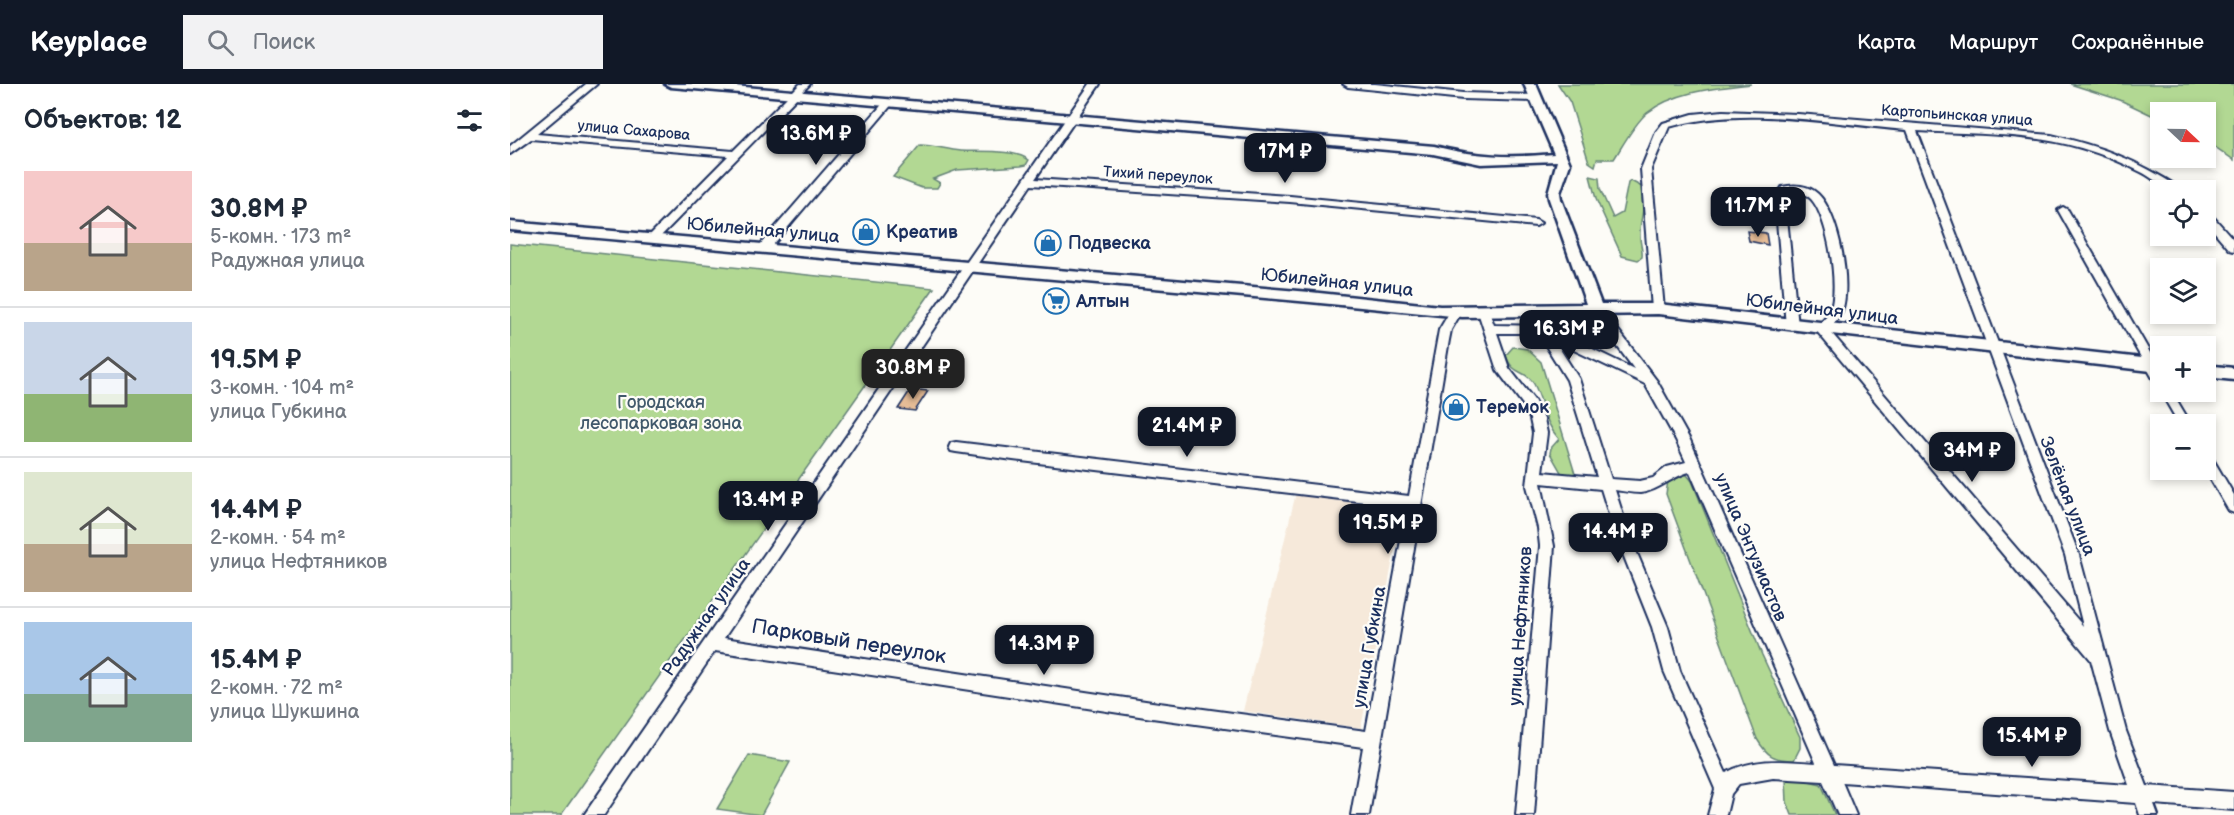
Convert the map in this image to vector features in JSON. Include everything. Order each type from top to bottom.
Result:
[{"type":"street","points":[[510,151],[592,84]]},
{"type":"street","points":[[670,84],[1434,150],[1481,162],[1561,157]]},
{"type":"street","points":[[652,239],[805,84]]},
{"type":"street","name":"Радужная улица","points":[[593,815],[1095,84]]},
{"type":"street","points":[[1348,84],[1463,96],[1536,98]]},
{"type":"street","points":[[1530,84],[1564,164],[1554,193],[1555,199],[1595,308]]},
{"type":"street","points":[[763,249],[890,102]]},
{"type":"street","name":"Картопьинская улица","points":[[1658,309],[1646,169],[1660,132],[1666,125],[1693,117],[1723,114],[1797,117],[2035,135],[2109,152],[2161,180]]},
{"type":"street","name":"Зелёная улица","points":[[1911,127],[1992,348],[2072,555],[2118,731],[2149,815]]},
{"type":"street","name":"улица Сахарова","points":[[529,136],[736,154]]},
{"type":"street","name":"Тихий переулок","points":[[1029,182],[1290,199],[1536,223]]},
{"type":"street","points":[[1792,326],[1780,198],[1786,189],[1795,188],[1808,191],[1819,200],[1825,213],[1838,267],[1837,310],[1821,329],[2099,657]]},
{"type":"street","points":[[2063,210],[2150,357]]},
{"type":"street","name":"Юбилейная улица","points":[[510,226],[1310,297],[1419,310],[1484,312],[1595,308],[1658,309],[1792,326],[2150,364]]},
{"type":"street","points":[[2216,227],[2234,247]]},
{"type":"street","name":"улица Энтузиастов","points":[[1595,308],[1652,384],[1695,465],[1846,815]]},
{"type":"street","name":"улица Губкина","points":[[1360,815],[1445,330],[1456,311]]},
{"type":"street","name":"улица Нефтяников","points":[[1484,312],[1503,370],[1529,403],[1537,419],[1540,433],[1534,477],[1547,546],[1525,815]]},
{"type":"street","points":[[1489,329],[1542,329],[1652,384]]},
{"type":"street","points":[[1542,329],[1573,379],[1622,534],[1660,627],[1672,671],[1723,786],[1717,815]]},
{"type":"street","points":[[2216,372],[2234,374]]},
{"type":"street","points":[[956,447],[1022,457],[1292,485],[1414,502]]},
{"type":"street","points":[[1534,477],[1608,484],[1649,485],[1672,471],[1695,465]]},
{"type":"street","points":[[2216,477],[2234,507]]},
{"type":"street","name":"Парковый переулок","points":[[711,643],[1141,709],[1373,740]]},
{"type":"street","points":[[1723,786],[1735,776],[1746,772],[1773,769],[1827,770],[1931,780],[2234,801]]},
{"type":"shaded area","points":[[1296,493],[1403,506],[1361,728],[1243,711]]},
{"type":"green space","points":[[1558,84],[1751,84],[1683,95],[1658,106],[1638,123],[1614,159],[1597,159],[1595,166],[1589,162],[1570,102]]},
{"type":"green space","points":[[2070,84],[2234,84],[2234,160],[2216,148],[2216,102],[2150,102],[2150,114],[2120,100]]},
{"type":"green space","points":[[920,145],[961,151],[1015,154],[1029,160],[1026,165],[1021,166],[957,170],[933,179],[940,183],[937,188],[922,188],[893,177]]},
{"type":"green space","points":[[1590,176],[1599,178],[1600,189],[1613,218],[1622,213],[1628,183],[1631,181],[1642,187],[1644,201],[1640,237],[1642,257],[1638,260],[1622,256],[1596,199]]},
{"type":"green space","name":"Городская лесопарковая зона","points":[[510,244],[934,288],[561,815],[510,815]]},
{"type":"green space","points":[[1513,347],[1527,349],[1541,362],[1576,477],[1562,474],[1550,453],[1551,448],[1559,439],[1547,420],[1531,379],[1515,369],[1509,362],[1506,355]]},
{"type":"green space","points":[[1681,473],[1687,475],[1692,481],[1762,655],[1800,737],[1800,748],[1794,760],[1772,756],[1757,739],[1666,494],[1668,481]]},
{"type":"green space","points":[[749,755],[790,762],[761,815],[717,809]]},
{"type":"green space","points":[[1796,778],[1821,784],[1835,815],[1792,815],[1787,802],[1786,780]]},
{"type":"building","points":[[1747,231],[1766,233],[1768,245],[1749,241]]},
{"type":"building","points":[[911,389],[928,391],[915,411],[898,409]]},
{"type":"place","name":"Креатив","points":[[866,232]]},
{"type":"place","name":"Подвеска","points":[[1048,243]]},
{"type":"place","name":"Алтын","points":[[1056,301]]},
{"type":"place","name":"Теремок","points":[[1456,407]]}]
